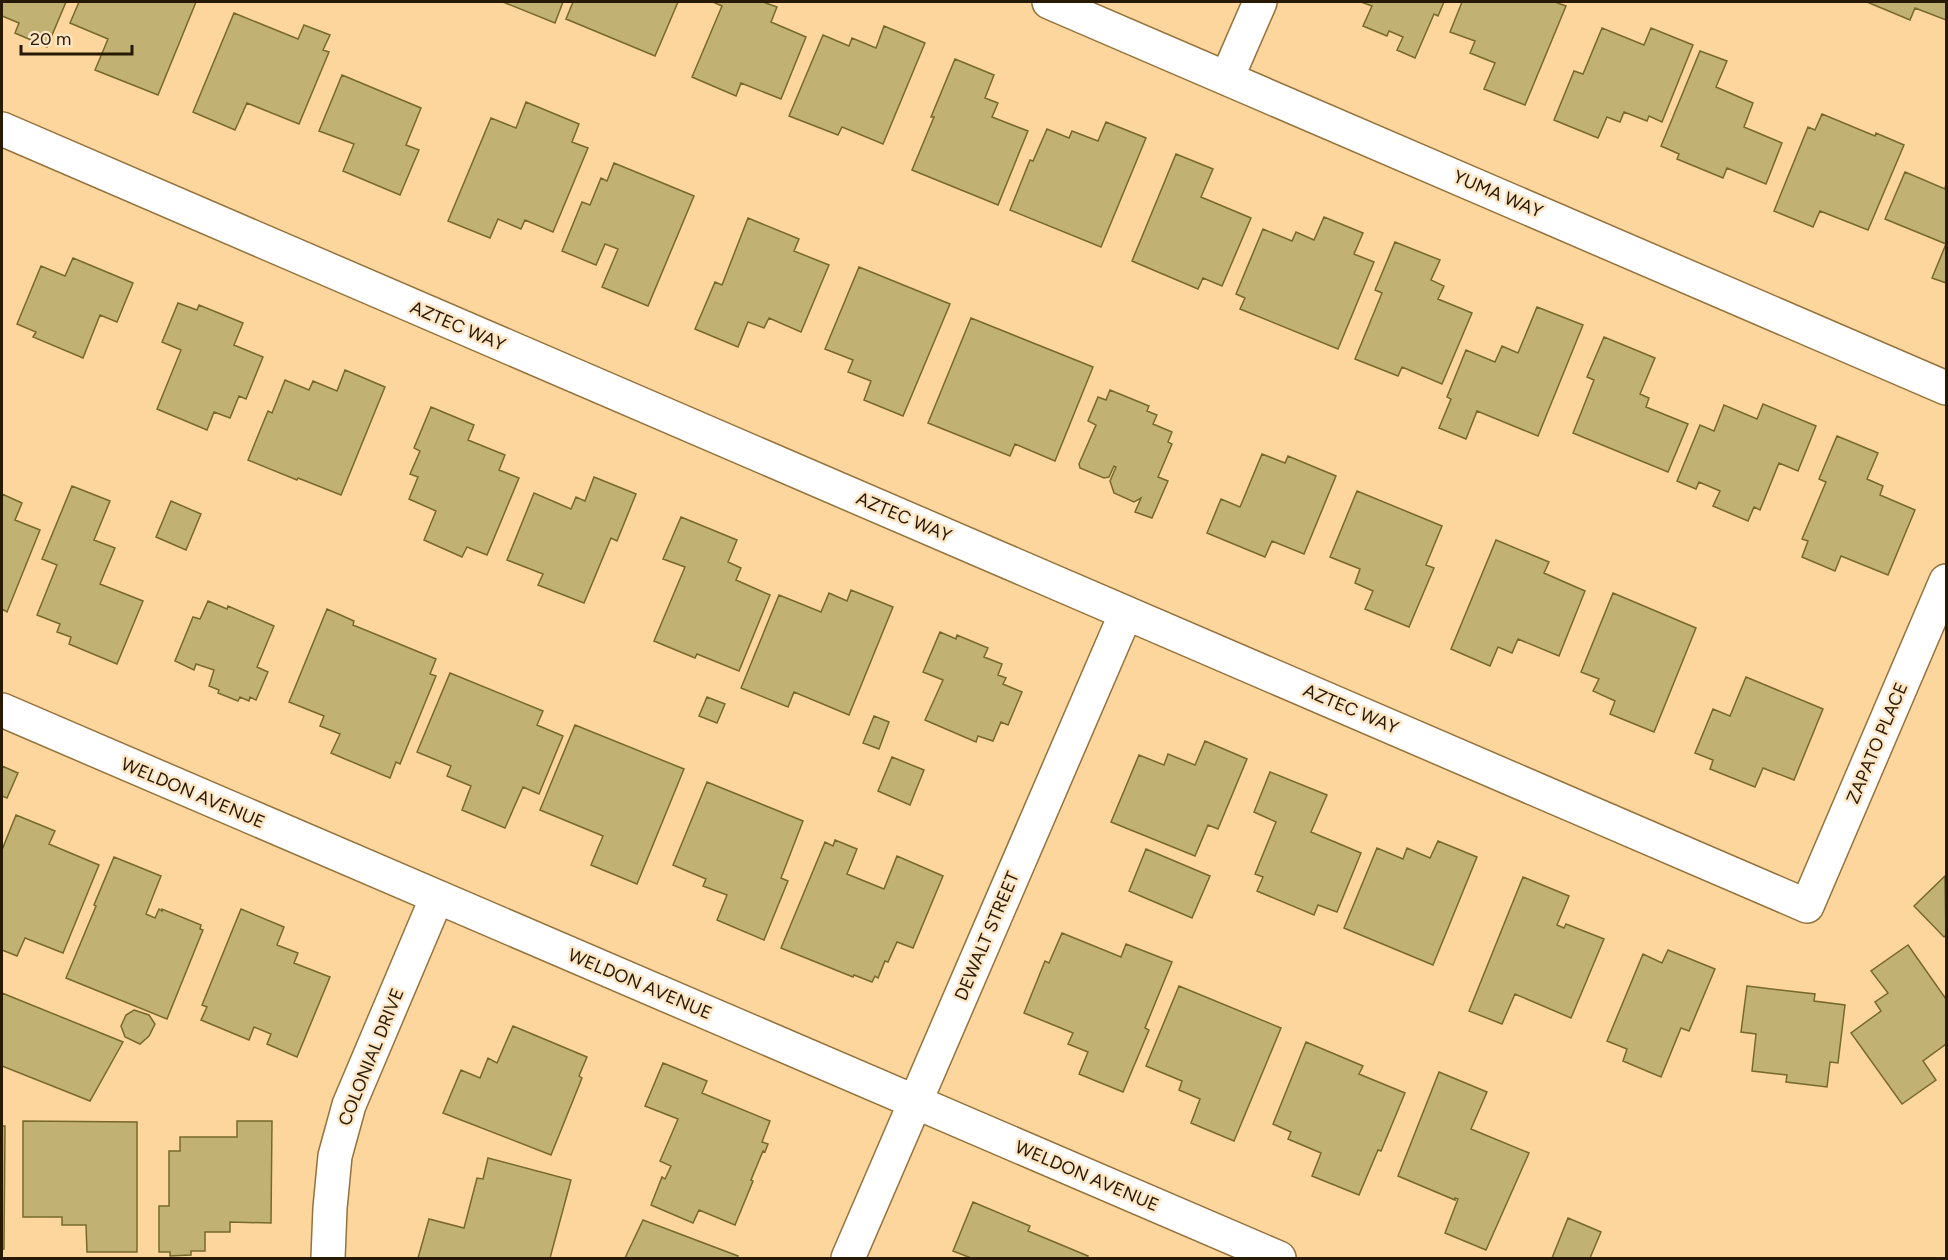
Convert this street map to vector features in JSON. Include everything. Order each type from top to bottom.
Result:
[{"type":"street","name":"YUMA WAY","points":[[1049,2],[1947,388]]},
{"type":"street","points":[[1227,78],[1260,2]]},
{"type":"street","name":"AZTEC WAY","points":[[3,135],[1807,906]]},
{"type":"street","name":"ZAPATO PLACE","points":[[1807,906],[1947,581]]},
{"type":"street","name":"DEWALT STREET","points":[[848,1258],[1126,613]]},
{"type":"street","name":"WELDON AVENUE","points":[[2,710],[1279,1258]]},
{"type":"street","name":"COLONIAL DRIVE","points":[[328,1258],[335,1156],[349,1104],[437,897]]},
{"type":"building","points":[[2,2],[66,2],[47,47],[15,33],[19,23],[2,16]]},
{"type":"building","points":[[79,2],[196,2],[158,95],[95,70],[108,39],[70,23]]},
{"type":"building","points":[[503,2],[563,2],[555,23]]},
{"type":"building","points":[[573,2],[678,2],[655,56],[566,19]]},
{"type":"building","points":[[716,2],[763,2],[777,7],[771,22],[806,37],[781,99],[741,83],[736,96],[692,77],[722,6]]},
{"type":"building","points":[[1361,2],[1444,2],[1438,16],[1434,14],[1415,58],[1397,50],[1403,37],[1389,31],[1387,36],[1363,26],[1372,6]]},
{"type":"building","points":[[1462,2],[1555,2],[1566,6],[1525,105],[1484,89],[1495,63],[1470,53],[1475,41],[1450,32]]},
{"type":"building","points":[[1867,2],[1946,2],[1946,20],[1915,8],[1910,20]]},
{"type":"building","points":[[234,13],[298,39],[304,25],[330,35],[323,50],[329,52],[299,124],[247,103],[235,130],[193,112]]},
{"type":"building","points":[[884,26],[925,43],[883,144],[842,127],[838,135],[789,116],[823,35],[849,46],[852,38],[876,48]]},
{"type":"building","points":[[1602,28],[1644,45],[1651,28],[1693,45],[1662,122],[1649,116],[1647,121],[1624,112],[1620,122],[1607,117],[1598,138],[1554,120],[1574,71],[1583,74]]},
{"type":"building","points":[[1700,51],[1727,61],[1716,87],[1753,103],[1744,127],[1782,143],[1766,184],[1727,168],[1723,178],[1677,159],[1679,154],[1661,146]]},
{"type":"building","points":[[955,59],[994,75],[985,98],[998,103],[992,117],[1028,131],[998,205],[912,170]]},
{"type":"building","points":[[342,75],[421,108],[406,145],[419,150],[400,195],[343,171],[354,144],[319,131]]},
{"type":"building","points":[[526,102],[579,124],[572,142],[588,148],[553,232],[525,220],[521,229],[498,219],[490,238],[448,221],[491,118],[516,128]]},
{"type":"building","points":[[1822,114],[1875,136],[1876,133],[1904,145],[1868,230],[1820,211],[1813,227],[1774,211],[1808,127],[1815,130]]},
{"type":"building","points":[[1106,122],[1146,138],[1101,247],[1010,210],[1030,160],[1033,161],[1047,129],[1069,138],[1072,131],[1098,141]]},
{"type":"building","points":[[1176,154],[1213,169],[1201,197],[1251,218],[1222,286],[1203,278],[1198,289],[1132,261]]},
{"type":"building","points":[[614,163],[694,196],[648,306],[602,287],[618,249],[605,244],[596,265],[562,251],[582,202],[590,205],[601,178],[607,181]]},
{"type":"building","points":[[1905,172],[1945,189],[1946,184],[1946,244],[1885,219]]},
{"type":"building","points":[[1324,217],[1363,233],[1354,254],[1374,262],[1338,349],[1240,309],[1245,298],[1236,294],[1263,229],[1292,241],[1296,232],[1314,240]]},
{"type":"building","points":[[748,218],[799,239],[794,251],[829,265],[801,332],[769,318],[764,328],[748,322],[738,347],[695,329],[715,282],[722,285]]},
{"type":"building","points":[[1395,242],[1440,260],[1431,280],[1444,286],[1438,299],[1472,313],[1442,384],[1402,367],[1398,376],[1355,359],[1382,293],[1375,290]]},
{"type":"building","points":[[1946,244],[1946,283],[1932,278]]},
{"type":"building","points":[[73,258],[133,283],[117,322],[100,315],[83,358],[33,337],[36,332],[17,324],[41,266],[65,276]]},
{"type":"building","points":[[859,267],[950,304],[903,416],[864,400],[871,381],[848,372],[853,360],[825,349]]},
{"type":"building","points":[[178,303],[197,310],[199,305],[243,323],[234,345],[263,357],[246,399],[239,396],[230,418],[214,412],[207,430],[157,409],[181,350],[162,342]]},
{"type":"building","points":[[1537,307],[1583,325],[1538,436],[1477,411],[1466,439],[1439,428],[1451,399],[1447,397],[1466,350],[1495,362],[1502,346],[1518,353]]},
{"type":"building","points":[[971,318],[1093,367],[1055,461],[1015,444],[1010,456],[928,423]]},
{"type":"building","points":[[1604,337],[1655,358],[1640,394],[1649,398],[1646,407],[1688,424],[1668,472],[1573,433],[1594,380],[1587,377]]},
{"type":"building","points":[[345,370],[385,387],[341,495],[248,460],[268,411],[272,413],[285,380],[309,390],[313,381],[337,391]]},
{"type":"building","points":[[1110,390],[1149,406],[1147,411],[1157,415],[1153,424],[1172,432],[1168,442],[1172,444],[1158,477],[1168,481],[1152,518],[1135,512],[1141,498],[1134,502],[1114,493],[1110,481],[1116,467],[1114,466],[1109,477],[1104,478],[1080,468],[1079,464],[1096,425],[1088,421],[1098,397],[1106,400]]},
{"type":"building","points":[[1763,404],[1816,426],[1798,471],[1779,463],[1760,510],[1754,507],[1748,521],[1713,506],[1720,491],[1699,482],[1696,489],[1677,481],[1700,425],[1714,431],[1724,405],[1757,419]]},
{"type":"building","points":[[431,407],[474,425],[468,440],[505,455],[499,470],[519,478],[487,555],[467,547],[462,557],[424,540],[436,511],[409,499],[418,477],[410,474],[420,451],[414,448]]},
{"type":"building","points":[[1837,436],[1878,453],[1867,479],[1883,486],[1880,495],[1915,510],[1888,575],[1841,556],[1835,571],[1802,557],[1808,541],[1802,539],[1826,482],[1819,479]]},
{"type":"building","points":[[1262,454],[1285,463],[1288,456],[1336,476],[1304,554],[1272,541],[1265,557],[1207,533],[1221,499],[1240,507]]},
{"type":"building","points":[[594,477],[636,494],[617,541],[611,538],[584,603],[538,585],[543,574],[507,560],[534,493],[571,509],[576,497],[585,501]]},
{"type":"building","points":[[72,486],[110,501],[94,540],[115,548],[100,584],[143,601],[117,664],[69,644],[71,637],[57,632],[60,624],[37,615],[57,565],[42,559]]},
{"type":"building","points":[[1357,491],[1442,526],[1426,565],[1434,568],[1409,627],[1365,609],[1373,591],[1355,583],[1360,569],[1330,557]]},
{"type":"building","points":[[2,494],[22,503],[15,520],[40,530],[7,612],[2,609]]},
{"type":"building","points":[[171,501],[201,514],[186,550],[156,537]]},
{"type":"building","points":[[681,517],[737,540],[728,562],[741,568],[736,580],[770,595],[739,671],[697,654],[695,658],[654,641],[685,567],[663,559]]},
{"type":"building","points":[[1496,540],[1549,562],[1544,573],[1585,591],[1559,656],[1518,639],[1512,653],[1498,647],[1490,666],[1451,649]]},
{"type":"building","points":[[851,590],[893,607],[849,715],[794,692],[788,707],[741,688],[779,595],[821,612],[829,593],[847,601]]},
{"type":"building","points":[[1613,593],[1696,628],[1654,732],[1610,714],[1615,701],[1593,691],[1599,679],[1581,672]]},
{"type":"building","points":[[208,601],[227,609],[228,606],[274,626],[257,667],[268,672],[256,700],[250,697],[249,701],[240,697],[238,701],[218,693],[219,690],[209,686],[214,670],[196,664],[194,670],[175,661],[193,617],[200,619]]},
{"type":"building","points":[[327,609],[354,621],[353,625],[436,659],[430,674],[436,676],[400,764],[396,762],[390,778],[331,753],[340,734],[320,726],[324,716],[289,702]]},
{"type":"building","points":[[940,632],[956,639],[957,635],[988,648],[984,657],[1002,664],[998,675],[1006,678],[1003,684],[1022,692],[1008,725],[1001,722],[993,741],[978,736],[976,742],[925,720],[943,680],[923,672]]},
{"type":"building","points":[[450,673],[543,711],[537,725],[563,736],[539,794],[523,787],[505,828],[462,810],[471,786],[447,776],[451,766],[417,752]]},
{"type":"building","points":[[1746,677],[1823,709],[1794,780],[1763,768],[1755,787],[1710,769],[1713,760],[1695,753],[1713,709],[1730,716]]},
{"type":"building","points":[[707,697],[725,704],[717,723],[699,716]]},
{"type":"building","points":[[874,716],[889,722],[879,749],[863,743]]},
{"type":"building","points":[[575,725],[684,769],[637,884],[591,865],[603,836],[540,810]]},
{"type":"building","points":[[1205,741],[1247,759],[1218,829],[1208,825],[1195,856],[1111,822],[1139,755],[1164,765],[1168,754],[1195,765]]},
{"type":"building","points":[[892,757],[924,770],[910,805],[878,791]]},
{"type":"building","points":[[2,766],[18,773],[7,798],[2,796]]},
{"type":"building","points":[[1270,772],[1327,795],[1311,832],[1361,853],[1337,912],[1318,905],[1314,915],[1257,891],[1263,877],[1255,874],[1276,822],[1254,812]]},
{"type":"building","points":[[707,782],[803,821],[781,878],[788,881],[764,940],[717,920],[727,895],[703,886],[706,879],[673,865]]},
{"type":"building","points":[[16,815],[55,831],[49,844],[99,865],[63,953],[25,938],[17,956],[2,950],[2,850]]},
{"type":"building","points":[[835,840],[857,849],[847,874],[884,889],[897,856],[943,876],[913,948],[897,942],[878,978],[875,976],[872,982],[854,975],[853,977],[781,948],[825,842],[833,846]]},
{"type":"building","points":[[1438,841],[1477,857],[1433,965],[1344,928],[1377,848],[1403,859],[1407,848],[1430,858]]},
{"type":"building","points":[[1146,849],[1210,876],[1192,918],[1129,891]]},
{"type":"building","points":[[114,857],[161,876],[146,914],[155,918],[159,909],[162,911],[162,909],[201,925],[200,929],[203,930],[167,1019],[66,978]]},
{"type":"building","points":[[1945,876],[1946,935],[1944,937],[1914,906]]},
{"type":"building","points":[[1523,877],[1569,896],[1557,925],[1564,928],[1566,924],[1604,939],[1571,1018],[1515,994],[1502,1024],[1469,1011]]},
{"type":"building","points":[[241,909],[284,927],[277,945],[298,953],[294,963],[330,977],[297,1057],[267,1044],[271,1034],[254,1027],[249,1040],[201,1020],[207,1007],[202,1005]]},
{"type":"building","points":[[1062,933],[1121,957],[1126,944],[1172,962],[1145,1028],[1149,1030],[1123,1092],[1079,1074],[1088,1052],[1068,1044],[1073,1033],[1024,1013],[1045,961],[1049,963]]},
{"type":"building","points":[[1908,945],[1946,999],[1946,1044],[1923,1061],[1936,1080],[1902,1104],[1851,1033],[1881,1011],[1875,1002],[1888,993],[1871,971]]},
{"type":"building","points":[[1668,950],[1715,969],[1689,1031],[1681,1028],[1661,1077],[1623,1061],[1627,1049],[1607,1041],[1643,954],[1662,963]]},
{"type":"building","points":[[1179,986],[1281,1028],[1234,1141],[1191,1123],[1200,1099],[1179,1090],[1182,1081],[1146,1066]]},
{"type":"building","points":[[1747,986],[1815,994],[1814,1001],[1845,1005],[1838,1063],[1830,1062],[1827,1087],[1786,1082],[1787,1075],[1752,1071],[1756,1034],[1741,1032]]},
{"type":"building","points":[[2,993],[123,1042],[90,1101],[2,1066]]},
{"type":"building","points":[[134,1010],[149,1015],[155,1024],[149,1036],[140,1044],[125,1037],[121,1026],[126,1015]]},
{"type":"building","points":[[513,1026],[587,1057],[579,1076],[582,1078],[551,1155],[443,1113],[461,1070],[480,1078],[488,1058],[497,1063]]},
{"type":"building","points":[[1306,1042],[1363,1066],[1359,1074],[1405,1093],[1381,1151],[1378,1150],[1359,1195],[1312,1176],[1321,1153],[1288,1139],[1291,1132],[1273,1124]]},
{"type":"building","points":[[663,1063],[707,1081],[702,1093],[770,1121],[762,1142],[768,1144],[751,1180],[753,1181],[735,1225],[699,1210],[693,1223],[651,1205],[662,1177],[665,1179],[671,1166],[660,1161],[678,1119],[645,1106]]},
{"type":"building","points":[[1439,1072],[1487,1092],[1471,1129],[1529,1153],[1486,1250],[1445,1233],[1458,1199],[1455,1198],[1455,1200],[1398,1176]]},
{"type":"building","points":[[23,1121],[137,1122],[137,1252],[87,1252],[86,1225],[62,1225],[62,1217],[23,1217]]},
{"type":"building","points":[[237,1121],[272,1121],[271,1223],[230,1222],[230,1232],[205,1232],[205,1251],[191,1251],[191,1255],[170,1256],[170,1252],[159,1252],[159,1206],[169,1206],[169,1151],[180,1151],[180,1137],[237,1137]]},
{"type":"building","points":[[2,1126],[5,1126],[4,1249],[2,1249]]},
{"type":"building","points":[[488,1158],[571,1180],[550,1258],[418,1258],[429,1219],[464,1228],[477,1178],[483,1179]]},
{"type":"building","points":[[973,1202],[1030,1226],[1028,1231],[1088,1256],[1087,1258],[971,1258],[953,1251]]},
{"type":"building","points":[[1568,1218],[1601,1232],[1590,1258],[1552,1258]]},
{"type":"building","points":[[643,1220],[738,1256],[737,1258],[625,1258]]}]
